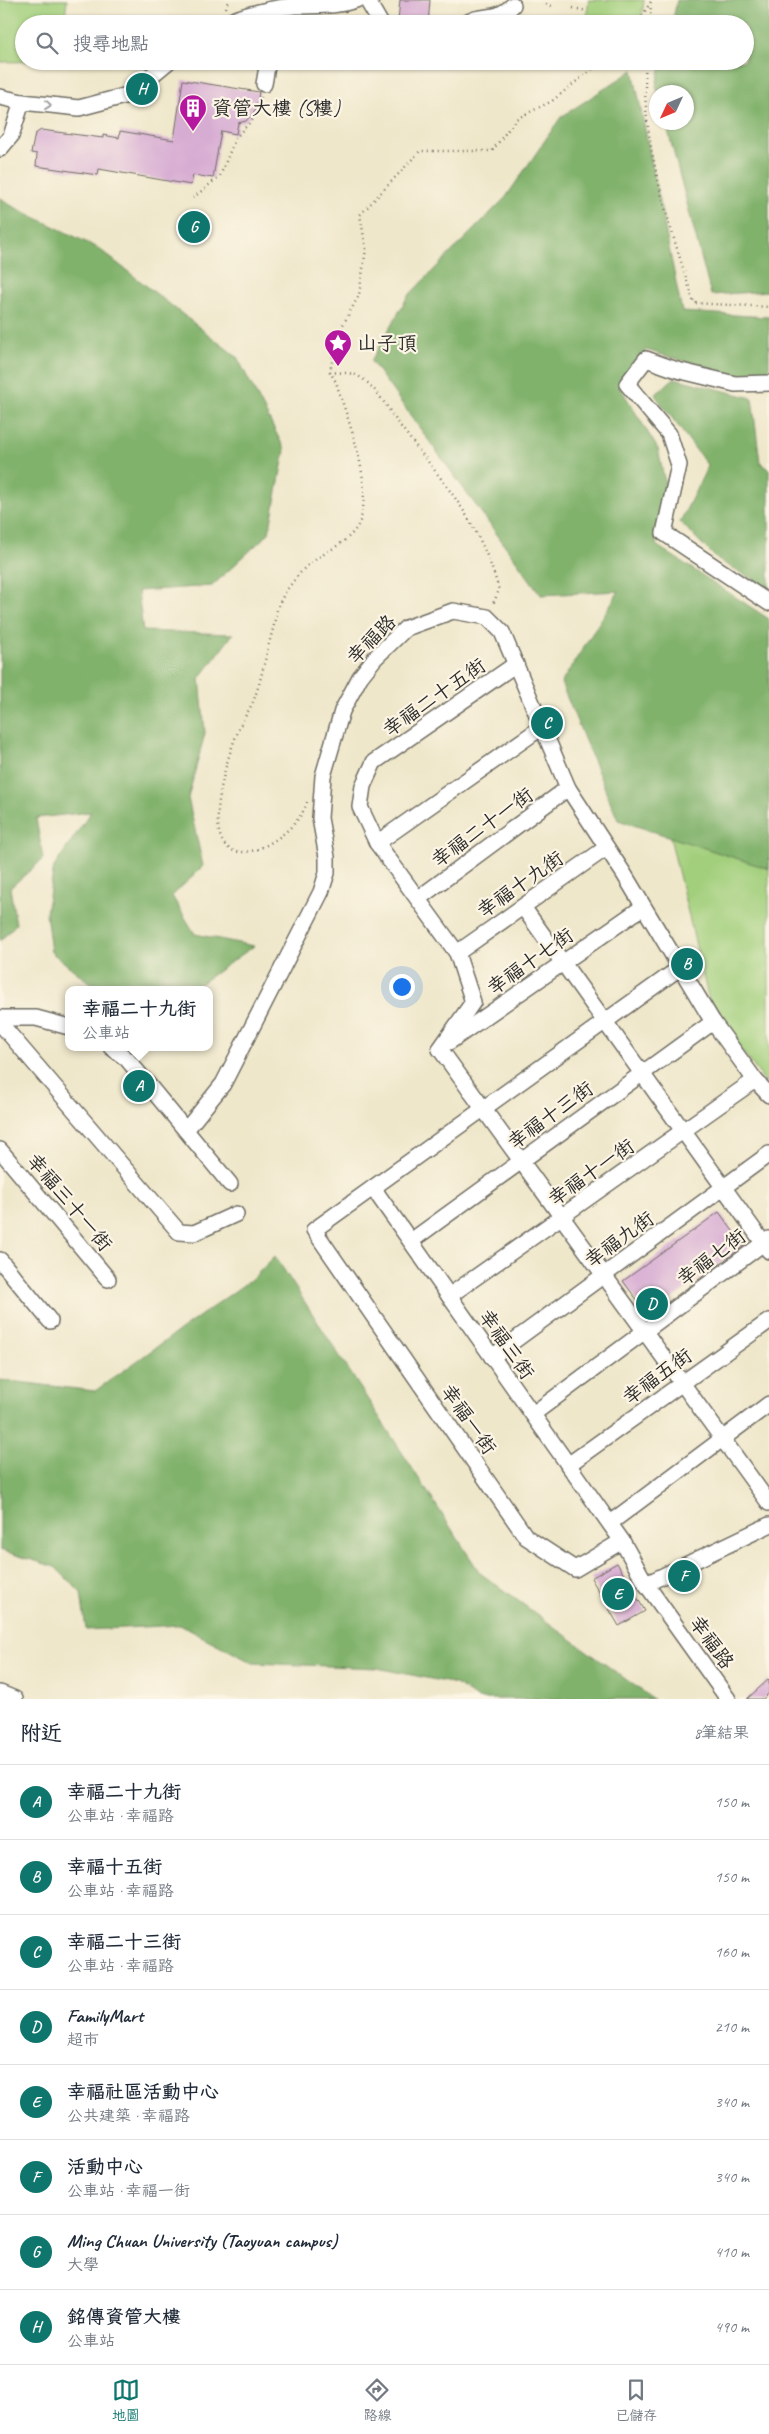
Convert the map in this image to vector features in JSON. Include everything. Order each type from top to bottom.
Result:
[{"type":"street","points":[[275,15],[295,3],[342,5],[356,0]]},
{"type":"street","points":[[367,0],[376,15]]},
{"type":"street","points":[[498,15],[504,14],[513,5]]},
{"type":"street","points":[[0,97],[22,102],[79,108],[128,96],[158,70]]},
{"type":"street","points":[[0,149],[11,136],[22,102]]},
{"type":"street","points":[[769,383],[735,384],[677,370],[646,359],[627,384],[669,434],[679,465],[664,533],[769,603]]},
{"type":"street","name":"幸福路","points":[[186,1130],[223,1084],[321,892],[327,873],[326,847],[320,818],[323,776],[342,711],[360,677],[375,658],[406,628],[453,611],[487,617]]},
{"type":"street","points":[[487,617],[502,632],[568,788],[643,906],[713,1022],[755,1080],[769,1095]]},
{"type":"street","name":"幸福二十五街","points":[[377,843],[360,807],[363,786],[374,762],[516,664]]},
{"type":"street","points":[[542,727],[377,843],[419,898],[457,953],[473,1002],[440,1049],[769,1503]]},
{"type":"street","name":"幸福二十一街","points":[[419,898],[568,788]]},
{"type":"street","name":"幸福十九街","points":[[457,953],[606,848]]},
{"type":"street","name":"幸福十七街","points":[[440,1049],[643,906]]},
{"type":"street","points":[[523,907],[723,1188],[767,1245]]},
{"type":"street","points":[[373,1188],[681,968]]},
{"type":"street","points":[[0,1018],[36,1018],[65,1026]]},
{"type":"street","name":"幸福十三街","points":[[410,1241],[713,1022]]},
{"type":"street","points":[[0,1023],[180,1232],[194,1233],[236,1214]]},
{"type":"street","points":[[116,1051],[127,1059],[230,1184]]},
{"type":"street","name":"幸福十一街","points":[[449,1296],[684,1132],[755,1080]]},
{"type":"street","name":"幸福三十一街","points":[[0,1150],[108,1279]]},
{"type":"street","name":"幸福九街","points":[[492,1357],[769,1154]]},
{"type":"street","name":"幸福一街","points":[[373,1188],[314,1230],[526,1537],[575,1569],[622,1541]]},
{"type":"street","name":"幸福三街","points":[[373,1188],[610,1523],[646,1584]]},
{"type":"street","name":"幸福七街","points":[[533,1414],[767,1245]]},
{"type":"street","points":[[0,1260],[50,1321]]},
{"type":"street","name":"幸福五街","points":[[568,1464],[769,1321]]},
{"type":"street","points":[[610,1523],[769,1404]]},
{"type":"street","points":[[646,1584],[769,1525]]},
{"type":"street","name":"幸福路","points":[[646,1584],[728,1699]]},
{"type":"path","points":[[226,15],[228,0]]},
{"type":"path","points":[[650,15],[652,0]]},
{"type":"path","points":[[546,4],[552,6]]},
{"type":"path","points":[[643,15],[651,4]]},
{"type":"path","points":[[573,8],[587,11]]},
{"type":"path","points":[[307,798],[298,820],[286,832],[258,849],[246,852],[233,851],[224,844],[219,836],[219,802],[230,755],[239,728],[253,702],[280,604],[301,572],[317,557],[350,537],[361,519],[362,468],[336,382],[330,372],[336,336],[359,295],[366,249],[360,215],[420,151],[492,151],[516,119],[552,101],[591,70]]},
{"type":"path","points":[[645,70],[644,83],[647,128],[673,235],[694,303],[769,307]]},
{"type":"path","points":[[193,198],[220,176],[236,137],[258,115],[266,72]]},
{"type":"path","points":[[330,372],[356,374],[375,391],[452,490],[471,520],[491,563],[499,590],[487,617]]},
{"type":"green space","points":[[0,0],[67,0],[65,15],[15,15],[15,62],[0,62]]},
{"type":"green space","points":[[589,0],[644,0],[642,15],[586,15]]},
{"type":"green space","points":[[677,0],[769,0],[769,291],[711,295],[668,130],[694,130],[694,85],[656,85],[660,70],[754,70],[754,15],[674,15]]},
{"type":"green space","points":[[633,70],[682,312],[769,317],[769,378],[733,375],[646,350],[618,384],[658,449],[665,483],[656,545],[769,619],[769,869],[618,820],[561,683],[619,591],[541,595],[371,361],[408,296],[506,197],[561,117]]},
{"type":"green space","points":[[0,197],[10,205],[98,248],[237,357],[285,450],[269,533],[212,586],[138,591],[143,631],[233,634],[200,678],[205,733],[188,798],[203,866],[172,896],[195,934],[254,946],[197,986],[133,986],[90,983],[51,952],[46,913],[54,867],[91,812],[36,818],[43,859],[10,888],[16,924],[0,941]]},
{"type":"green space","points":[[674,378],[752,398],[760,462],[769,469],[769,588],[718,560],[680,522],[708,466],[655,395]]},
{"type":"green space","points":[[664,812],[769,860],[769,1087],[711,1009]]},
{"type":"green space","points":[[275,1256],[480,1573],[653,1699],[478,1699],[456,1684],[377,1668],[253,1663],[180,1625],[86,1630],[81,1593],[55,1567],[0,1550],[0,1380],[95,1391],[253,1278]]},
{"type":"building","points":[[400,0],[430,0],[429,15],[399,15]]},
{"type":"building","name":"資管大樓 (S樓)","points":[[183,80],[259,92],[256,110],[246,121],[238,123],[236,134],[221,131],[213,178],[193,175],[191,185],[99,169],[98,175],[36,166],[37,154],[31,153],[35,134],[41,130],[103,138],[103,135],[119,138],[120,131],[174,140]]},
{"type":"building","points":[[719,1212],[744,1246],[649,1316],[623,1281]]},
{"type":"building","points":[[617,1563],[645,1611],[619,1626],[591,1578]]},
{"type":"building","points":[[769,1679],[769,1693],[763,1699],[747,1699]]},
{"type":"place","name":"銘傳資管大樓","points":[[142,89]]},
{"type":"place","name":"資管大樓 (S樓)","points":[[193,132]]},
{"type":"place","name":"Ming Chuan University (Taoyuan campus)","points":[[194,227]]},
{"type":"place","name":"山子頂","points":[[338,367]]},
{"type":"place","name":"幸福二十三街","points":[[547,723]]},
{"type":"place","name":"幸福十五街","points":[[687,964]]},
{"type":"place","name":"幸福二十九街","points":[[139,1086]]},
{"type":"place","name":"FamilyMart","points":[[652,1304]]},
{"type":"place","name":"活動中心","points":[[684,1576]]},
{"type":"place","name":"幸福社區活動中心","points":[[618,1594]]}]
